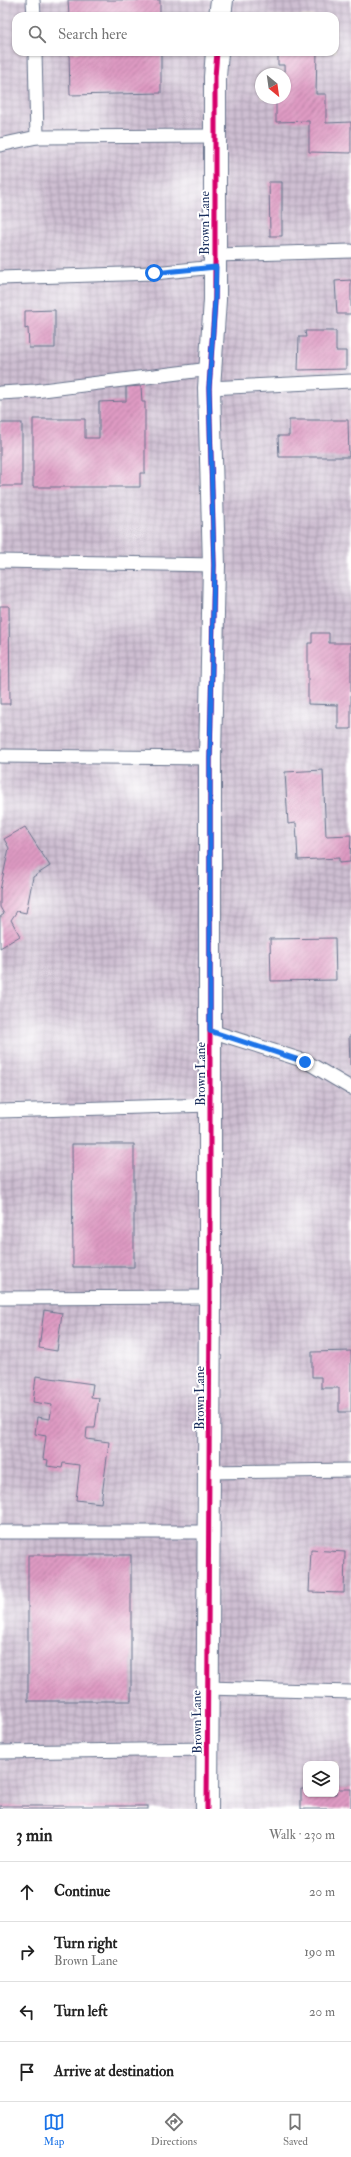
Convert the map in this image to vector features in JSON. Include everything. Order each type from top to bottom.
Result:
[{"type":"street","points":[[220,12],[222,0]]},
{"type":"street","name":"Brown Lane","points":[[207,1809],[210,1297],[210,758],[214,565],[210,378],[215,261],[215,77],[217,56]]},
{"type":"lane","points":[[33,0],[34,12]]},
{"type":"lane","points":[[35,56],[37,137]]},
{"type":"lane","points":[[0,145],[37,137],[215,136]]},
{"type":"lane","points":[[0,278],[154,273],[215,261],[351,251]]},
{"type":"lane","points":[[0,393],[34,392],[210,378],[351,381]]},
{"type":"lane","points":[[0,561],[214,565]]},
{"type":"lane","points":[[0,756],[210,758]]},
{"type":"lane","points":[[210,1031],[305,1062],[351,1088]]},
{"type":"lane","points":[[0,1111],[210,1105]]},
{"type":"lane","points":[[0,1298],[210,1297]]},
{"type":"lane","points":[[209,1472],[351,1470]]},
{"type":"lane","points":[[0,1532],[209,1532]]},
{"type":"lane","points":[[207,1688],[351,1692]]},
{"type":"lane","points":[[0,1752],[208,1749]]},
{"type":"shaded area","points":[[0,0],[351,0],[351,1809],[0,1809]]},
{"type":"building","points":[[68,0],[160,0],[160,12],[69,12]]},
{"type":"building","points":[[69,56],[161,56],[161,93],[70,95]]},
{"type":"building","points":[[278,56],[317,56],[316,94],[326,94],[326,123],[351,122],[351,153],[309,152],[309,121],[276,122],[276,104],[291,104],[291,68],[284,68],[284,65],[278,65]]},
{"type":"building","points":[[269,182],[282,182],[282,236],[270,236]]},
{"type":"building","points":[[351,280],[351,314],[337,314],[335,281]]},
{"type":"building","points":[[55,310],[55,348],[29,348],[28,328],[25,329],[25,311]]},
{"type":"building","points":[[305,331],[336,331],[336,351],[346,351],[346,369],[298,370],[299,337],[306,337]]},
{"type":"building","points":[[141,386],[142,402],[145,402],[145,473],[140,473],[140,487],[33,487],[33,419],[85,419],[85,438],[99,438],[99,402],[126,401],[126,387]]},
{"type":"building","points":[[289,420],[348,420],[349,457],[279,457],[278,436],[289,436]]},
{"type":"building","points":[[0,423],[22,423],[22,486],[0,486]]},
{"type":"building","points":[[0,606],[9,606],[10,704],[0,704]]},
{"type":"building","points":[[312,633],[329,633],[329,643],[351,643],[351,729],[338,729],[338,705],[308,704],[308,643],[312,643]]},
{"type":"building","points":[[323,770],[326,836],[351,835],[350,862],[339,863],[339,858],[298,860],[296,823],[288,824],[285,772]]},
{"type":"building","points":[[25,827],[50,866],[33,877],[26,913],[17,911],[11,920],[20,936],[0,948],[0,917],[4,914],[0,907],[0,890],[9,848],[4,839]]},
{"type":"building","points":[[335,938],[336,980],[271,981],[270,939]]},
{"type":"building","points":[[349,1036],[351,1036],[351,1065],[350,1065]]},
{"type":"building","points":[[72,1144],[134,1144],[134,1267],[73,1267]]},
{"type":"building","points":[[44,1310],[62,1313],[57,1351],[39,1348]]},
{"type":"building","points":[[351,1351],[351,1412],[339,1412],[339,1388],[321,1388],[321,1377],[312,1377],[312,1352]]},
{"type":"building","points":[[36,1376],[93,1384],[91,1397],[99,1398],[95,1428],[87,1428],[86,1439],[109,1442],[101,1503],[76,1500],[80,1465],[63,1463],[62,1468],[47,1466],[48,1460],[43,1459],[46,1436],[35,1434],[37,1417],[50,1419],[52,1405],[33,1402]]},
{"type":"building","points":[[311,1550],[345,1552],[344,1593],[309,1592]]},
{"type":"building","points":[[28,1555],[131,1555],[131,1701],[28,1701]]},
{"type":"building","points":[[301,1789],[303,1789],[303,1797],[339,1797],[339,1789],[351,1789],[351,1809],[301,1809]]},
{"type":"building","points":[[0,1806],[148,1806],[148,1809],[0,1809]]},
{"type":"cycle path","points":[[207,1809],[210,1297],[210,758],[214,565],[209,388],[215,300],[215,77],[217,56]]},
{"type":"route","points":[[154,273],[216,267],[209,388],[214,565],[210,758],[210,1031],[305,1062]]}]
